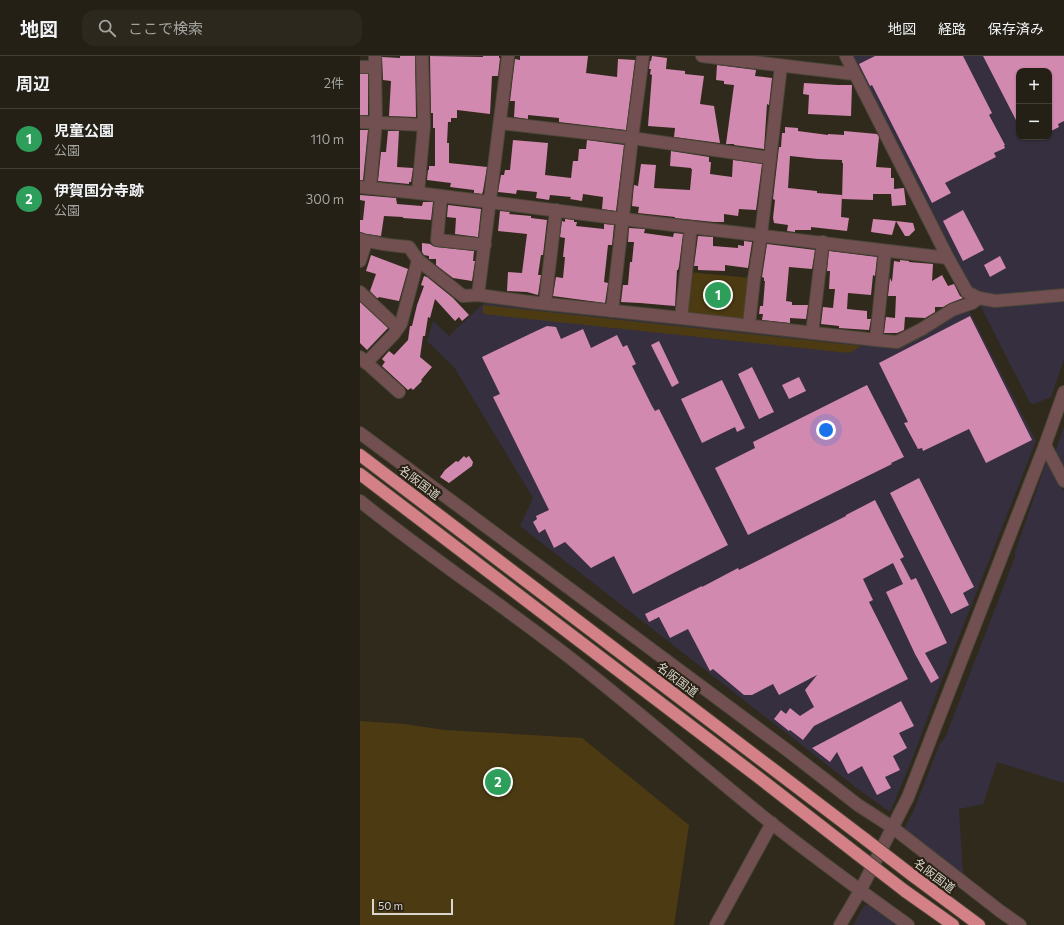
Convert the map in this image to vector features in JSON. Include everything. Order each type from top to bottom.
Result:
[{"type":"highway","name":"名阪国道","points":[[360,454],[913,876],[980,925]]},
{"type":"highway","points":[[360,474],[905,891],[952,925]]},
{"type":"street","points":[[418,193],[424,125],[422,56]]},
{"type":"street","points":[[478,295],[508,56]]},
{"type":"street","points":[[612,311],[643,56]]},
{"type":"street","points":[[702,56],[854,74]]},
{"type":"street","points":[[846,56],[948,258],[967,292],[979,298],[995,301],[1064,295]]},
{"type":"street","points":[[360,67],[375,62],[376,122],[365,187],[948,258]]},
{"type":"street","points":[[749,325],[781,66]]},
{"type":"street","points":[[360,122],[424,125]]},
{"type":"street","points":[[500,123],[632,138],[770,158]]},
{"type":"street","points":[[441,196],[437,240],[485,245]]},
{"type":"street","points":[[545,303],[556,210]]},
{"type":"street","points":[[681,318],[691,226]]},
{"type":"street","points":[[360,261],[363,241],[409,247],[418,260],[463,296],[478,295],[538,303],[897,342],[922,329],[952,310],[972,303],[979,298]]},
{"type":"street","points":[[812,333],[823,242]]},
{"type":"street","points":[[876,340],[886,251]]},
{"type":"street","points":[[399,392],[363,360],[394,334],[401,324],[418,260]]},
{"type":"street","points":[[360,292],[398,328]]},
{"type":"street","points":[[840,925],[860,891],[908,797],[1045,445],[1064,392]]},
{"type":"street","points":[[360,433],[787,750],[858,805],[892,827],[1020,925]]},
{"type":"street","points":[[1045,445],[1064,481]]},
{"type":"street","points":[[360,501],[383,520],[507,610],[570,658],[772,823],[860,891],[908,925]]},
{"type":"street","points":[[716,925],[772,823]]},
{"type":"shaded area","points":[[853,56],[1064,56],[1064,359],[1051,397],[1034,404],[1030,403]]},
{"type":"shaded area","points":[[689,272],[750,278],[745,317],[741,320],[690,315],[686,311]]},
{"type":"shaded area","points":[[485,302],[898,346],[959,311],[968,309],[1036,441],[911,762],[890,812],[858,789],[520,526],[533,498],[454,367],[427,341],[433,321],[449,336]]},
{"type":"shaded area","points":[[483,305],[861,346],[849,353],[483,314]]},
{"type":"shaded area","points":[[1064,426],[1064,472],[1055,453]]},
{"type":"shaded area","points":[[1049,462],[1064,492],[1064,783],[997,762],[983,804],[959,809],[963,875],[904,829],[914,810],[940,743],[945,738],[1015,557],[1015,552],[1046,463]]},
{"type":"shaded area","points":[[360,721],[404,724],[445,730],[582,738],[689,825],[674,925],[360,925]]},
{"type":"shaded area","points":[[868,905],[896,925],[853,925],[864,906]]},
{"type":"building","points":[[400,56],[415,56],[416,117],[389,116],[391,81],[383,80],[382,57],[400,58]]},
{"type":"building","points":[[430,56],[499,56],[500,58],[498,76],[492,76],[490,114],[457,110],[457,118],[451,118],[451,122],[448,122],[447,143],[449,143],[449,163],[487,167],[482,194],[474,193],[474,190],[450,187],[451,183],[427,180],[429,166],[435,166],[435,128],[433,128],[433,113],[431,113]]},
{"type":"building","points":[[520,56],[588,56],[586,73],[617,77],[618,59],[635,60],[626,130],[559,122],[559,118],[528,115],[528,119],[514,117],[515,101],[510,101],[515,59],[520,60]]},
{"type":"building","points":[[652,56],[667,58],[666,69],[685,71],[685,74],[704,76],[700,104],[714,106],[720,143],[674,137],[675,128],[648,126],[652,75],[650,74],[651,69],[649,69]]},
{"type":"building","points":[[875,56],[963,56],[992,113],[989,115],[1005,145],[1005,148],[994,153],[996,157],[945,183],[951,193],[932,203],[872,85],[870,86],[859,64]]},
{"type":"building","points":[[983,56],[1064,56],[1064,121],[1058,124],[1059,127],[1052,130],[1052,68],[1016,68],[1016,120]]},
{"type":"building","points":[[717,65],[756,70],[755,76],[772,78],[769,105],[767,104],[764,149],[726,144],[734,85],[724,84],[724,81],[716,80]]},
{"type":"building","points":[[360,74],[368,74],[368,115],[360,115]]},
{"type":"building","points":[[804,83],[852,85],[851,116],[808,114],[809,95],[803,94]]},
{"type":"building","points":[[785,127],[798,128],[798,131],[828,135],[844,135],[844,131],[877,134],[879,137],[876,167],[891,168],[891,178],[894,178],[894,189],[904,188],[906,205],[892,206],[891,194],[873,194],[873,200],[842,199],[843,163],[842,160],[790,156],[788,188],[817,191],[817,193],[842,195],[841,217],[849,218],[847,231],[811,227],[811,230],[795,230],[795,232],[787,231],[788,225],[774,223],[773,218],[775,200],[773,199],[779,147],[781,147],[782,133],[785,133]]},
{"type":"building","points":[[360,130],[368,130],[363,180],[360,180]]},
{"type":"building","points":[[388,131],[399,131],[397,167],[413,168],[411,182],[409,182],[409,184],[378,181],[381,152],[386,152]]},
{"type":"building","points":[[513,140],[548,143],[545,175],[571,178],[573,161],[578,161],[579,149],[586,149],[587,140],[624,145],[616,211],[602,209],[603,197],[583,194],[582,201],[570,199],[571,197],[550,195],[549,200],[536,198],[537,192],[517,190],[516,194],[498,192],[501,175],[504,175],[505,170],[510,170]]},
{"type":"building","points":[[671,151],[709,157],[709,162],[711,162],[710,174],[732,177],[733,160],[762,164],[756,210],[739,209],[738,216],[724,214],[724,222],[638,213],[639,207],[632,206],[634,185],[638,186],[641,164],[656,165],[654,188],[690,190],[692,169],[670,166]]},
{"type":"building","points":[[360,195],[396,198],[397,204],[422,206],[423,202],[433,202],[431,220],[384,216],[381,236],[360,232],[360,220],[363,220],[365,201],[360,200]]},
{"type":"building","points":[[448,205],[481,209],[478,237],[455,234],[456,218],[447,217]]},
{"type":"building","points":[[963,210],[984,250],[963,261],[943,221]]},
{"type":"building","points":[[500,211],[510,212],[509,214],[531,216],[531,218],[547,220],[543,255],[541,255],[538,275],[541,275],[538,295],[527,292],[507,291],[508,272],[522,273],[527,234],[498,231]]},
{"type":"building","points":[[565,219],[574,220],[574,222],[577,222],[576,226],[604,229],[604,224],[614,225],[612,245],[608,245],[604,282],[608,283],[605,303],[553,296],[556,277],[563,278],[565,238],[560,237],[562,221],[565,222]]},
{"type":"building","points":[[873,219],[896,221],[892,235],[871,232]]},
{"type":"building","points":[[896,221],[913,223],[915,230],[909,236],[905,236]]},
{"type":"building","points":[[629,228],[645,229],[644,233],[673,237],[674,233],[683,234],[679,266],[677,270],[675,306],[621,302],[623,285],[628,285],[630,262],[632,262],[634,242],[628,242]]},
{"type":"building","points":[[698,236],[713,237],[713,246],[738,248],[738,245],[744,246],[744,241],[752,242],[748,268],[725,265],[725,271],[698,270],[698,266],[694,266]]},
{"type":"building","points":[[422,243],[430,244],[436,247],[474,251],[473,261],[475,261],[472,281],[453,278],[436,265],[436,259],[429,259],[429,256],[424,255],[422,252]]},
{"type":"building","points":[[767,244],[815,250],[812,269],[789,267],[786,301],[792,302],[792,305],[808,305],[806,319],[790,318],[790,323],[762,320],[763,314],[759,314],[760,306],[763,306],[765,281],[762,277]]},
{"type":"building","points":[[829,251],[877,257],[871,295],[848,293],[847,309],[867,311],[867,319],[871,319],[869,330],[839,328],[839,326],[821,324],[823,307],[833,308],[835,289],[829,289],[830,271],[827,271]]},
{"type":"building","points":[[371,255],[408,269],[399,301],[379,297],[377,298],[370,291],[376,274],[366,271]]},
{"type":"building","points":[[1000,256],[1006,268],[990,277],[984,265]]},
{"type":"building","points":[[900,260],[933,264],[932,281],[942,275],[948,286],[954,284],[960,296],[963,298],[943,307],[935,307],[935,312],[925,318],[905,317],[904,330],[897,333],[884,333],[886,317],[895,318],[896,296],[888,296],[890,278],[892,282],[894,261],[900,262]]},
{"type":"building","points":[[424,276],[453,298],[469,315],[462,321],[459,317],[455,321],[435,299],[430,318],[428,317],[425,336],[423,336],[420,357],[432,367],[421,380],[422,381],[413,390],[411,388],[408,390],[382,366],[385,362],[382,359],[389,351],[394,355],[408,340],[410,326],[412,326],[417,305],[424,286],[421,285]]},
{"type":"building","points":[[360,302],[388,328],[367,350],[360,343]]},
{"type":"building","points":[[970,316],[1032,440],[986,463],[969,429],[923,451],[922,448],[918,449],[904,423],[908,422],[879,363]]},
{"type":"building","points":[[547,326],[556,327],[561,339],[583,329],[591,348],[617,335],[623,347],[627,345],[636,364],[632,366],[652,406],[655,411],[659,409],[728,545],[633,594],[614,556],[591,568],[565,542],[554,548],[545,529],[539,533],[533,522],[537,519],[536,516],[549,510],[493,397],[500,394],[482,357]]},
{"type":"building","points":[[659,341],[679,383],[672,387],[651,345]]},
{"type":"building","points":[[752,367],[774,412],[759,419],[738,374]]},
{"type":"building","points":[[799,377],[806,391],[789,399],[782,385]]},
{"type":"building","points":[[722,380],[745,428],[737,432],[735,427],[702,443],[681,399]]},
{"type":"building","points":[[867,385],[904,457],[748,535],[715,468],[755,448],[753,442]]},
{"type":"building","points":[[464,456],[466,458],[469,456],[473,462],[472,466],[449,483],[440,477],[445,470],[456,461],[458,462]]},
{"type":"building","points":[[919,478],[974,587],[963,593],[969,605],[951,614],[890,493]]},
{"type":"building","points":[[875,500],[904,557],[900,559],[911,580],[916,578],[947,643],[925,653],[939,678],[931,683],[915,654],[886,592],[903,584],[893,563],[863,579],[873,600],[869,602],[908,679],[814,726],[803,740],[774,719],[781,710],[786,714],[790,708],[800,716],[814,707],[805,690],[817,675],[779,695],[773,684],[752,695],[744,695],[713,669],[710,671],[688,629],[670,638],[659,617],[649,622],[645,614],[738,568],[739,570]]},
{"type":"building","points":[[901,701],[914,726],[899,733],[907,748],[893,756],[900,770],[885,777],[891,788],[877,795],[862,766],[848,774],[837,752],[830,762],[812,748]]},
{"type":"place","name":"児童公園","points":[[718,295]]},
{"type":"place","name":"伊賀国分寺跡","points":[[498,782]]}]
